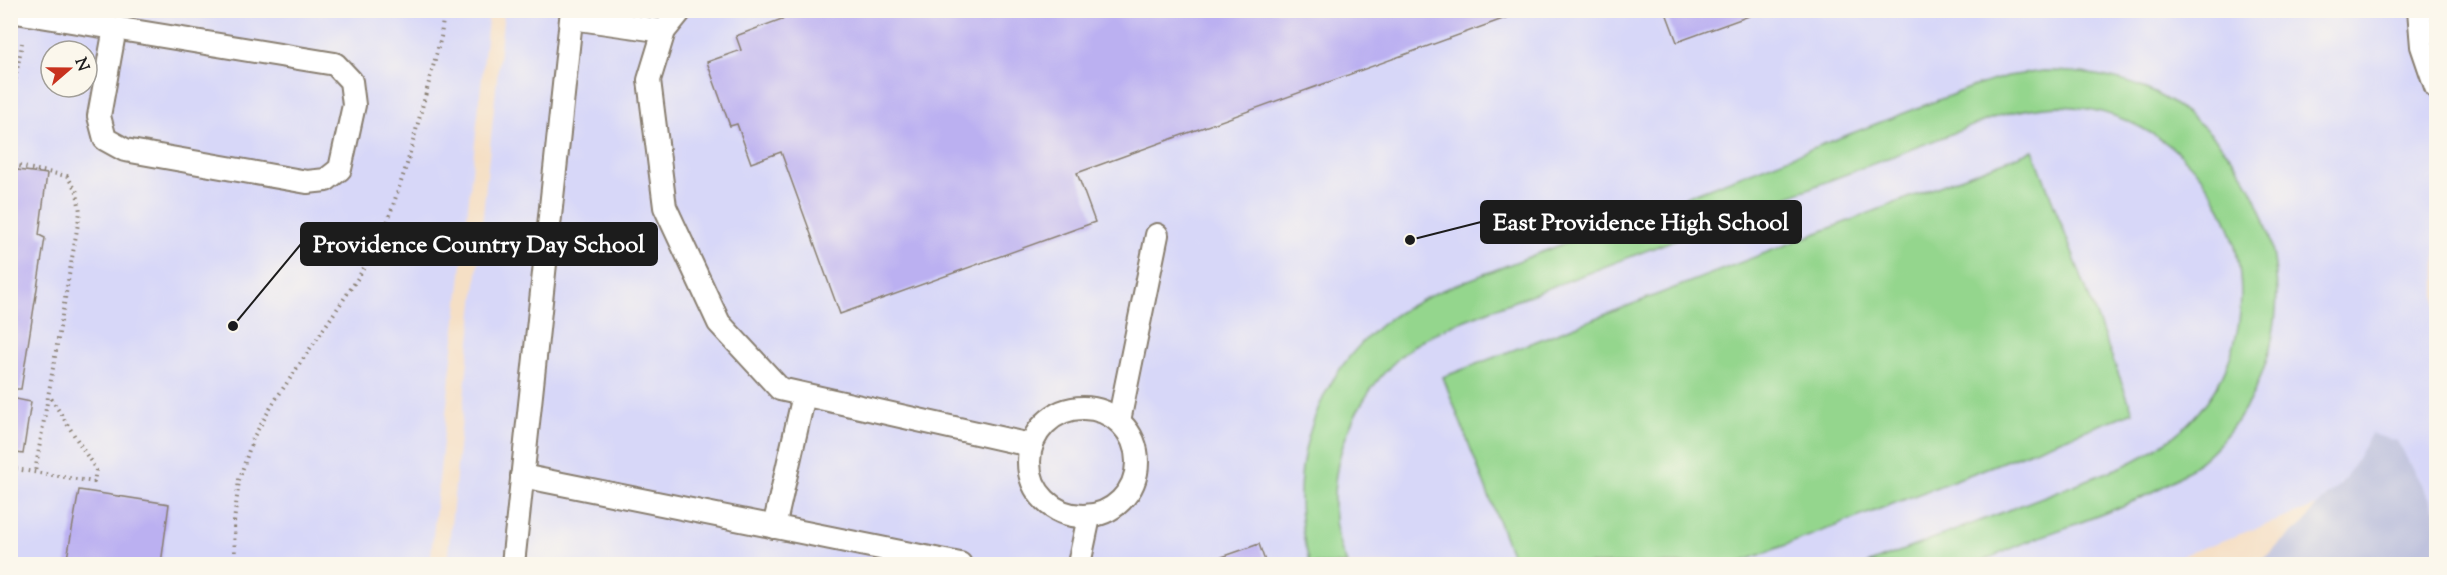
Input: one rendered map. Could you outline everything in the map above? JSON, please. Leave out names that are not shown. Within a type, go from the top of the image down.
[{"type":"lane","points":[[681,10],[664,31],[650,80],[665,207],[719,322],[780,389],[1030,445]]},
{"type":"lane","points":[[2419,10],[2422,46],[2436,87]]},
{"type":"lane","points":[[10,11],[115,28],[335,64],[351,81],[354,105],[340,169],[326,180],[307,182],[125,150],[105,139],[99,116],[115,28]]},
{"type":"lane","points":[[513,564],[572,14],[664,31]]},
{"type":"lane","points":[[1119,421],[1157,235]]},
{"type":"lane","points":[[774,527],[804,395]]},
{"type":"lane","points":[[1086,407],[1103,411],[1119,421],[1130,435],[1136,452],[1137,470],[1131,487],[1121,502],[1106,512],[1089,517],[1071,516],[1054,509],[1040,497],[1031,481],[1028,463],[1030,445],[1039,430],[1052,417],[1068,409],[1086,407]]},
{"type":"lane","points":[[522,476],[960,564]]},
{"type":"lane","points":[[1078,564],[1089,517]]},
{"type":"path","points":[[235,564],[234,522],[239,480],[254,438],[274,402],[382,238],[407,164],[441,37],[444,10]]},
{"type":"path","points":[[10,109],[22,42]]},
{"type":"path","points":[[10,159],[18,166],[68,176],[77,192],[80,212],[35,472]]},
{"type":"path","points":[[333,231],[368,261]]},
{"type":"path","points":[[10,468],[94,482],[96,470],[48,394]]},
{"type":"shaded area","points":[[10,11],[489,11],[430,564],[11,564]]},
{"type":"shaded area","points":[[504,11],[2436,11],[2436,511],[2413,471],[2158,564],[447,564]]},
{"type":"shaded area","points":[[2371,434],[2397,441],[2436,511],[2436,564],[2257,564],[2305,522],[2314,509],[2345,479]]},
{"type":"green space","points":[[2043,71],[2095,75],[2121,80],[2146,89],[2193,118],[2229,155],[2256,199],[2272,247],[2277,298],[2270,348],[2251,397],[2220,442],[2180,477],[2132,502],[1975,562],[1960,565],[1867,564],[2121,467],[2151,451],[2179,432],[2195,416],[2218,384],[2233,348],[2240,311],[2240,273],[2232,236],[2217,201],[2195,170],[2166,143],[2129,122],[2088,109],[2044,107],[1998,116],[1452,325],[1419,342],[1381,376],[1364,399],[1341,452],[1335,480],[1334,508],[1338,537],[1347,564],[1310,564],[1303,533],[1300,501],[1302,469],[1308,438],[1318,409],[1333,381],[1351,355],[1374,331],[1390,319],[1440,291],[1975,86],[2008,76]]},
{"type":"green space","points":[[2033,150],[2133,412],[1736,564],[1515,564],[1443,377]]},
{"type":"building","points":[[806,10],[1525,11],[1077,173],[1095,222],[840,314],[781,152],[751,163],[737,124],[730,126],[707,62],[741,50],[736,36]]},
{"type":"building","points":[[1665,10],[1763,10],[1763,11],[1677,42]]},
{"type":"building","points":[[10,169],[47,174],[39,235],[45,238],[21,389],[13,389],[11,398],[31,402],[23,454],[10,452]]},
{"type":"building","points":[[79,490],[169,504],[161,564],[66,564]]},
{"type":"building","points":[[1259,544],[1266,564],[1202,564]]},
{"type":"place","name":"East Providence High School","points":[[1410,240]]},
{"type":"place","name":"Providence Country Day School","points":[[233,326]]}]
